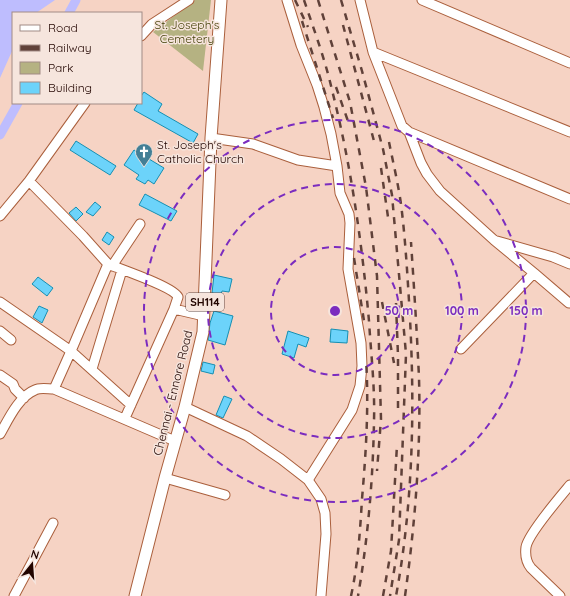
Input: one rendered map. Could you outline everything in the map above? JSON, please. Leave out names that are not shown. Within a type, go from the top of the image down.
[{"type":"main road","name":"Chennai - Ennore Road","points":[[135,596],[185,407],[203,332],[212,138],[221,0]]},
{"type":"street","points":[[142,35],[152,24],[189,0]]},
{"type":"street","points":[[287,0],[317,85],[331,134],[340,194],[349,218],[348,269],[360,343],[362,366],[360,386],[352,410],[308,480]]},
{"type":"street","points":[[360,0],[373,52],[402,126],[408,132],[427,174],[440,191],[494,240],[570,303]]},
{"type":"street","points":[[422,0],[570,63]]},
{"type":"street","points":[[373,52],[570,132]]},
{"type":"street","points":[[0,216],[29,181],[84,104]]},
{"type":"street","points":[[408,132],[570,199]]},
{"type":"street","points":[[212,138],[253,144],[298,160],[337,166]]},
{"type":"street","points":[[29,181],[110,265],[175,292],[178,297],[125,418]]},
{"type":"street","points":[[54,389],[110,265],[140,224]]},
{"type":"street","points":[[494,240],[553,257],[570,264]]},
{"type":"street","points":[[92,370],[122,270]]},
{"type":"street","points":[[461,349],[534,273]]},
{"type":"street","points":[[0,302],[71,351],[131,405]]},
{"type":"street","points":[[174,309],[204,316]]},
{"type":"street","points":[[0,332],[11,340]]},
{"type":"street","points":[[0,375],[13,384],[15,389],[24,398]]},
{"type":"street","points":[[0,434],[13,410],[24,398],[35,390],[54,389],[125,418],[175,441]]},
{"type":"street","points":[[185,407],[248,436],[308,480],[321,499],[325,513],[326,534],[321,596]]},
{"type":"street","points":[[165,478],[224,494]]},
{"type":"street","points":[[560,596],[527,564],[526,548],[532,534],[570,485]]},
{"type":"street","points":[[14,596],[53,523]]},
{"type":"green space","name":"St. Joseph's Cemetery","points":[[195,0],[211,0],[203,71],[153,32]]},
{"type":"water","points":[[0,0],[55,0],[37,12],[12,12],[12,51],[0,78]]},
{"type":"building","points":[[144,92],[162,104],[158,111],[198,134],[193,143],[134,110],[137,104],[142,104],[142,95]]},
{"type":"building","points":[[76,141],[116,166],[110,175],[70,150]]},
{"type":"building","name":"St. Joseph's Catholic Church","points":[[134,150],[164,168],[154,184],[148,180],[145,184],[136,179],[139,175],[124,165]]},
{"type":"building","points":[[145,194],[177,211],[171,221],[139,205]]},
{"type":"building","points":[[95,202],[101,207],[93,216],[86,212]]},
{"type":"building","points":[[76,207],[83,214],[76,221],[69,213]]},
{"type":"building","points":[[107,232],[114,237],[109,245],[102,240]]},
{"type":"building","points":[[214,275],[232,279],[229,292],[222,291],[221,295],[212,293]]},
{"type":"building","points":[[38,277],[53,288],[47,296],[32,284]]},
{"type":"building","points":[[39,306],[48,310],[42,323],[33,317]]},
{"type":"building","points":[[214,311],[233,316],[225,345],[208,340],[210,323]]},
{"type":"building","points":[[331,329],[348,331],[347,343],[330,342]]},
{"type":"building","points":[[288,331],[309,338],[306,347],[298,344],[294,358],[282,354]]},
{"type":"building","points":[[203,362],[215,365],[213,374],[201,371]]},
{"type":"building","points":[[224,396],[232,399],[223,418],[216,415]]},
{"type":"waterway","points":[[70,12],[76,0]]},
{"type":"waterway","points":[[0,135],[17,104]]},
{"type":"railway","points":[[295,0],[308,27]]},
{"type":"railway","points":[[304,0],[326,67],[345,147],[359,233],[369,321],[374,396],[373,443],[367,530],[358,596]]},
{"type":"railway","points":[[318,0],[350,102],[366,187],[377,276],[381,419],[377,471]]},
{"type":"railway","points":[[341,0],[383,149],[392,195],[406,354],[399,540],[390,596]]},
{"type":"railway","points":[[302,21],[333,118]]},
{"type":"railway","points":[[343,25],[374,141]]},
{"type":"railway","points":[[336,87],[349,124]]},
{"type":"railway","points":[[389,142],[400,196],[404,228],[412,375],[412,449],[410,486],[402,559],[396,596]]},
{"type":"railway","points":[[381,168],[388,217]]},
{"type":"railway","points":[[405,596],[412,542],[419,433],[419,378],[411,242]]},
{"type":"railway","points":[[354,258],[364,321]]},
{"type":"railway","points":[[382,302],[394,363]]},
{"type":"railway","points":[[396,303],[398,409]]},
{"type":"railway","points":[[351,596],[358,548],[365,464],[367,429],[366,359]]},
{"type":"railway","points":[[383,596],[391,551],[397,445]]},
{"type":"place","name":"St. Joseph's Catholic Church","points":[[144,167]]}]
